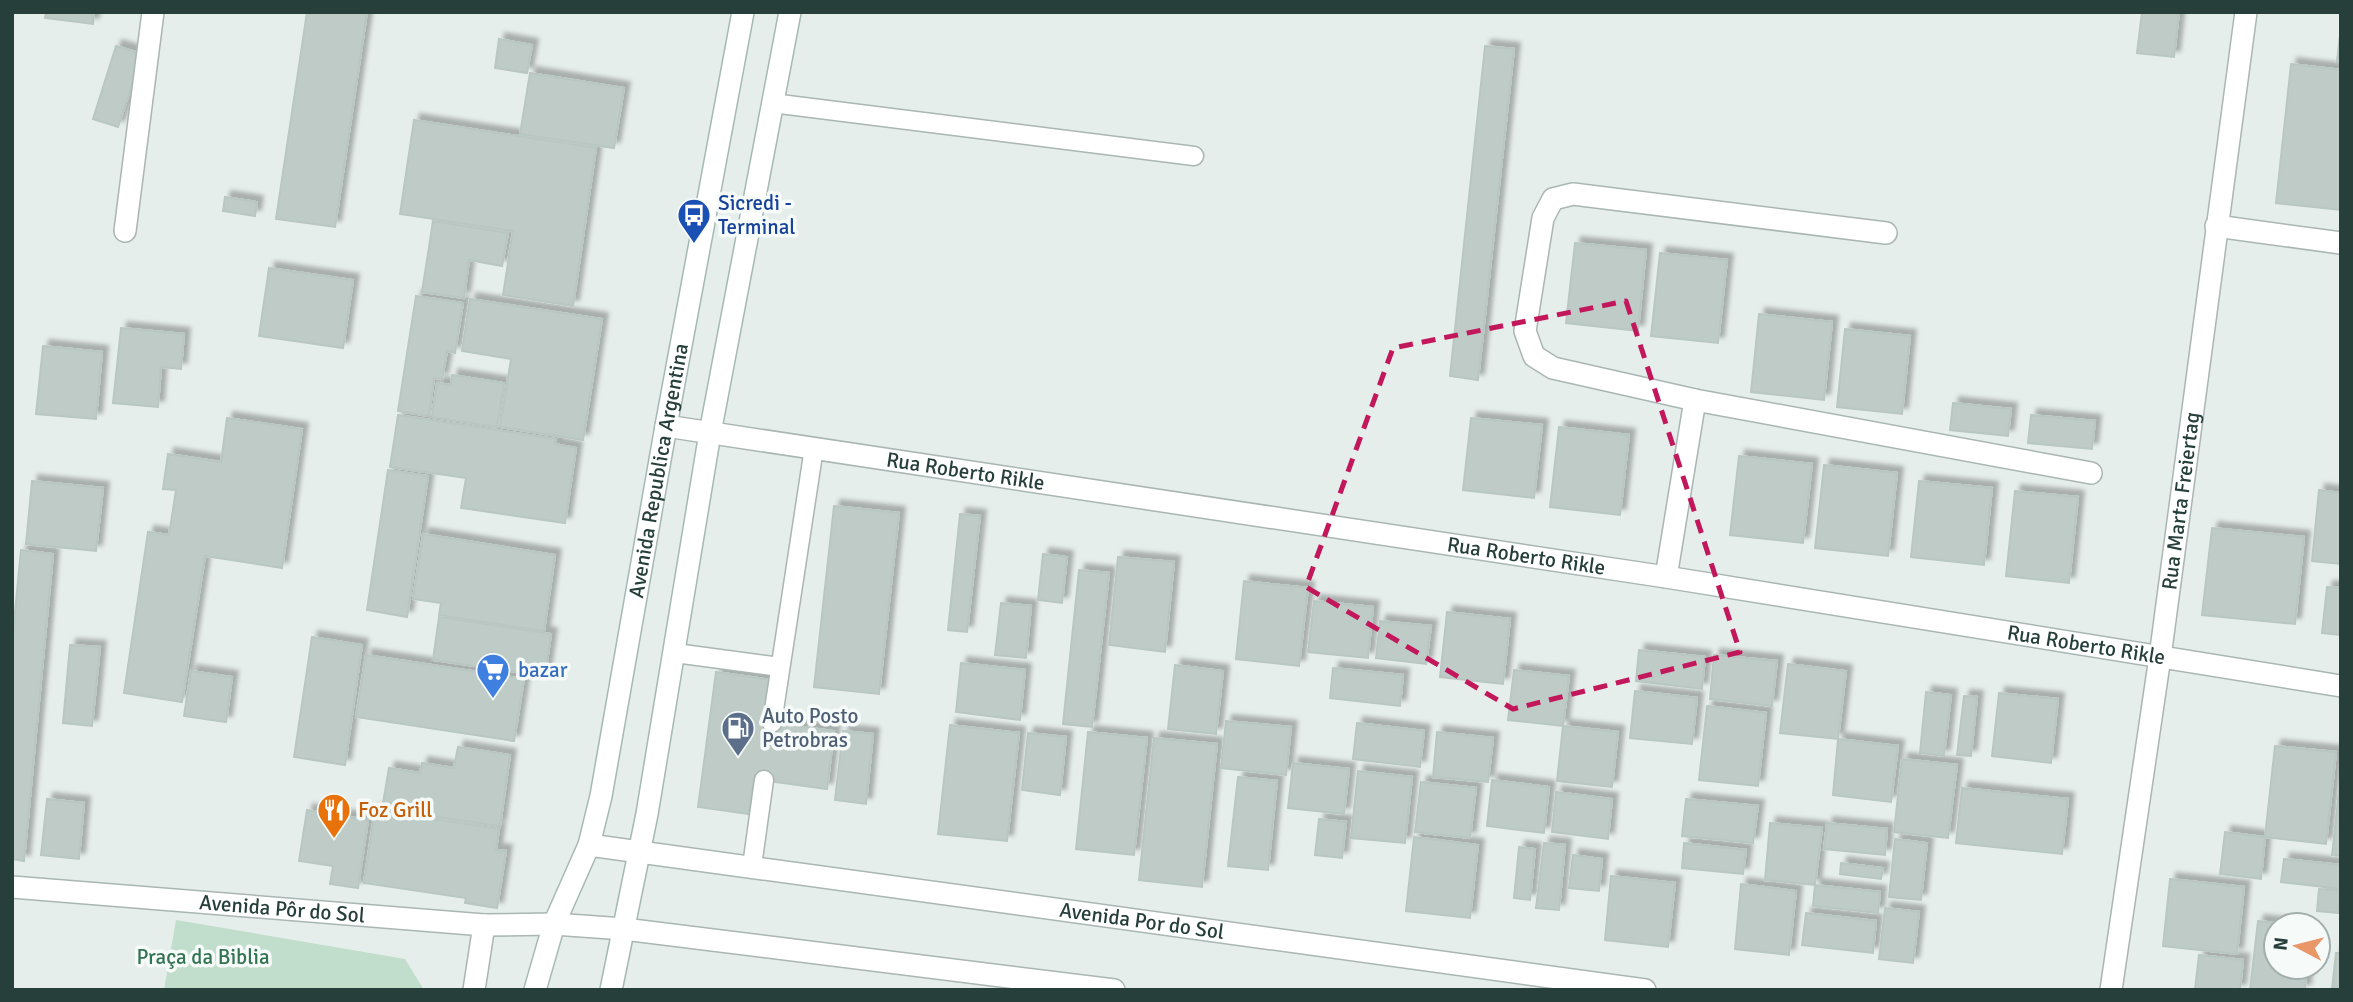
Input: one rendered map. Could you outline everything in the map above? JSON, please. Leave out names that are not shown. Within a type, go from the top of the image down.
[{"type":"street","points":[[125,231],[153,12]]},
{"type":"street","name":"Avenida Republica Argentina","points":[[535,990],[554,924],[589,845],[601,796],[743,12]]},
{"type":"street","points":[[611,990],[640,850],[710,433],[790,12]]},
{"type":"street","name":"Rua Marta Freiertag","points":[[2112,990],[2160,657],[2246,12]]},
{"type":"street","points":[[1886,233],[1573,194],[1553,199],[1543,218],[1525,331],[1534,356],[1553,368],[1695,400],[2091,473]]},
{"type":"street","points":[[2216,226],[2341,243]]},
{"type":"street","points":[[1666,577],[1695,400]]},
{"type":"street","name":"Rua Roberto Rikle","points":[[666,426],[1666,577],[2341,686]]},
{"type":"street","name":"Avenida Por do Sol","points":[[589,845],[1645,990]]},
{"type":"street","name":"Avenida Pôr do Sol","points":[[12,887],[484,925],[554,924],[624,929]]},
{"type":"street","points":[[474,990],[484,925]]},
{"type":"street","points":[[624,929],[1114,990]]},
{"type":"lane","points":[[772,103],[1194,156]]},
{"type":"lane","points":[[772,723],[814,448]]},
{"type":"lane","points":[[675,653],[780,667]]},
{"type":"lane","points":[[752,866],[764,780]]},
{"type":"highlighted area","points":[[1626,301],[1740,652],[1513,709],[1306,587],[1393,348]]},
{"type":"green space","name":"Praça da Biblia","points":[[176,920],[405,959],[424,990],[164,990]]},
{"type":"building","points":[[46,12],[94,12],[93,24],[45,18]]},
{"type":"building","points":[[307,12],[367,12],[335,227],[276,219]]},
{"type":"building","points":[[2142,12],[2179,12],[2174,57],[2137,53]]},
{"type":"building","points":[[2341,26],[2341,62],[2337,62]]},
{"type":"building","points":[[499,39],[532,45],[527,73],[495,68]]},
{"type":"building","points":[[116,46],[142,54],[118,127],[93,119]]},
{"type":"building","points":[[1485,46],[1514,49],[1478,380],[1450,376]]},
{"type":"building","points":[[2291,64],[2341,70],[2341,210],[2276,203]]},
{"type":"building","points":[[530,73],[624,88],[614,148],[520,134]]},
{"type":"building","points":[[414,120],[596,148],[573,306],[503,295],[513,231],[400,214]]},
{"type":"building","points":[[225,197],[257,202],[255,216],[223,211]]},
{"type":"building","points":[[433,221],[508,233],[502,266],[469,260],[464,298],[422,292]]},
{"type":"building","points":[[1575,243],[1646,250],[1638,331],[1566,323]]},
{"type":"building","points":[[1660,253],[1727,260],[1718,343],[1651,336]]},
{"type":"building","points":[[269,268],[353,280],[343,348],[259,336]]},
{"type":"building","points":[[416,296],[463,303],[455,353],[447,351],[442,379],[434,378],[429,416],[398,411]]},
{"type":"building","points":[[470,299],[602,319],[583,440],[500,427],[511,359],[462,351]]},
{"type":"building","points":[[1759,314],[1832,322],[1824,400],[1751,392]]},
{"type":"building","points":[[121,328],[184,334],[181,369],[161,367],[158,407],[113,403]]},
{"type":"building","points":[[1845,329],[1910,336],[1902,414],[1837,407]]},
{"type":"building","points":[[43,346],[102,352],[96,419],[36,414]]},
{"type":"building","points":[[452,375],[504,383],[497,427],[432,417],[437,383],[451,385]]},
{"type":"building","points":[[1953,403],[2011,409],[2008,436],[1950,430]]},
{"type":"building","points":[[398,415],[556,439],[555,444],[576,448],[565,523],[461,508],[466,478],[390,467]]},
{"type":"building","points":[[2031,415],[2095,421],[2092,449],[2028,443]]},
{"type":"building","points":[[227,418],[302,429],[282,568],[205,556],[182,702],[124,693],[148,532],[169,535],[176,490],[163,489],[168,454],[221,462]]},
{"type":"building","points":[[1471,418],[1542,425],[1534,498],[1463,490]]},
{"type":"building","points":[[1559,427],[1629,435],[1620,515],[1550,507]]},
{"type":"building","points":[[1739,456],[1812,464],[1803,543],[1730,535]]},
{"type":"building","points":[[1824,465],[1897,473],[1888,556],[1815,548]]},
{"type":"building","points":[[388,470],[428,476],[407,617],[367,610]]},
{"type":"building","points":[[32,481],[103,488],[96,551],[26,544]]},
{"type":"building","points":[[1919,481],[1992,488],[1984,565],[1911,557]]},
{"type":"building","points":[[2319,490],[2341,493],[2341,564],[2312,561]]},
{"type":"building","points":[[2015,491],[2078,497],[2069,583],[2006,576]]},
{"type":"building","points":[[834,506],[899,513],[879,694],[814,687]]},
{"type":"building","points":[[960,514],[980,516],[967,632],[948,630]]},
{"type":"building","points":[[2212,528],[2304,537],[2295,624],[2202,615]]},
{"type":"building","points":[[423,534],[555,555],[544,631],[439,615],[441,603],[413,599]]},
{"type":"building","points":[[21,550],[53,554],[24,861],[12,859],[12,643]]},
{"type":"building","points":[[1043,554],[1067,557],[1062,603],[1038,600]]},
{"type":"building","points":[[1118,557],[1174,562],[1165,652],[1109,645]]},
{"type":"building","points":[[1079,570],[1109,573],[1092,727],[1063,724]]},
{"type":"building","points":[[1244,581],[1308,588],[1299,666],[1236,659]]},
{"type":"building","points":[[2327,587],[2341,588],[2341,635],[2322,633]]},
{"type":"building","points":[[1314,601],[1373,607],[1368,658],[1308,652]]},
{"type":"building","points":[[1001,603],[1031,606],[1026,658],[995,655]]},
{"type":"building","points":[[1447,612],[1510,619],[1503,684],[1440,677]]},
{"type":"building","points":[[439,617],[551,634],[545,676],[433,660]]},
{"type":"building","points":[[1380,621],[1431,626],[1426,664],[1376,658]]},
{"type":"building","points":[[312,637],[362,645],[345,765],[294,757]]},
{"type":"building","points":[[70,645],[100,647],[92,726],[63,723]]},
{"type":"building","points":[[1639,650],[1705,657],[1702,689],[1636,681]]},
{"type":"building","points":[[366,655],[524,679],[514,741],[356,717]]},
{"type":"building","points":[[1714,655],[1777,661],[1772,706],[1710,699]]},
{"type":"building","points":[[961,663],[1025,670],[1020,720],[956,712]]},
{"type":"building","points":[[1788,664],[1846,671],[1838,739],[1780,733]]},
{"type":"building","points":[[1175,665],[1223,671],[1216,734],[1168,729]]},
{"type":"building","points":[[1333,668],[1403,675],[1400,706],[1330,698]]},
{"type":"building","points":[[1514,670],[1569,676],[1563,726],[1508,720]]},
{"type":"building","points":[[191,671],[232,677],[226,722],[184,716]]},
{"type":"building","points":[[716,672],[772,680],[766,722],[834,731],[827,789],[754,779],[749,814],[698,807]]},
{"type":"building","points":[[1635,691],[1697,698],[1692,744],[1630,738]]},
{"type":"building","points":[[1926,692],[1951,695],[1944,756],[1920,753]]},
{"type":"building","points":[[1999,693],[2058,699],[2051,763],[1992,756]]},
{"type":"building","points":[[1964,696],[1977,697],[1971,756],[1957,755]]},
{"type":"building","points":[[1707,706],[1766,713],[1758,786],[1699,780]]},
{"type":"building","points":[[1226,721],[1291,727],[1286,775],[1221,768]]},
{"type":"building","points":[[1357,723],[1424,731],[1420,767],[1353,759]]},
{"type":"building","points":[[950,725],[1019,733],[1007,841],[938,834]]},
{"type":"building","points":[[1563,726],[1618,732],[1612,787],[1557,781]]},
{"type":"building","points":[[843,731],[873,734],[866,804],[835,800]]},
{"type":"building","points":[[1088,732],[1147,738],[1134,855],[1076,849]]},
{"type":"building","points":[[1437,732],[1493,738],[1488,782],[1433,777]]},
{"type":"building","points":[[1028,733],[1066,737],[1060,795],[1022,790]]},
{"type":"building","points":[[1154,738],[1217,744],[1202,887],[1139,880]]},
{"type":"building","points":[[1838,739],[1898,746],[1891,802],[1833,795]]},
{"type":"building","points":[[2275,746],[2336,752],[2326,844],[2265,837]]},
{"type":"building","points":[[458,747],[510,755],[500,826],[382,809],[389,768],[420,773],[422,763],[454,768]]},
{"type":"building","points":[[1902,759],[1957,765],[1948,838],[1894,832]]},
{"type":"building","points":[[1293,763],[1349,769],[1344,814],[1288,808]]},
{"type":"building","points":[[1358,771],[1412,777],[1405,843],[1351,838]]},
{"type":"building","points":[[1238,777],[1277,781],[1268,870],[1228,866]]},
{"type":"building","points":[[1492,780],[1549,787],[1544,833],[1487,826]]},
{"type":"building","points":[[1421,782],[1476,788],[1470,838],[1415,832]]},
{"type":"building","points":[[1962,788],[2068,799],[2062,854],[1956,843]]},
{"type":"building","points":[[2341,791],[2341,856],[2332,855]]},
{"type":"building","points":[[1556,792],[1612,799],[1608,839],[1552,832]]},
{"type":"building","points":[[47,799],[84,803],[79,859],[41,855]]},
{"type":"building","points":[[1686,799],[1758,806],[1753,843],[1682,836]]},
{"type":"building","name":"Foz Grill","points":[[307,810],[368,820],[358,888],[330,884],[333,866],[299,861]]},
{"type":"building","points":[[375,810],[499,829],[496,850],[506,851],[497,908],[465,903],[466,898],[364,883]]},
{"type":"building","points":[[1319,819],[1346,822],[1342,858],[1315,855]]},
{"type":"building","points":[[1770,823],[1822,828],[1815,885],[1765,880]]},
{"type":"building","points":[[1827,823],[1887,829],[1885,855],[1824,849]]},
{"type":"building","points":[[2225,832],[2265,837],[2261,879],[2220,874]]},
{"type":"building","points":[[1414,837],[1478,845],[1470,918],[1406,911]]},
{"type":"building","points":[[1895,839],[1927,843],[1921,900],[1889,897]]},
{"type":"building","points":[[1544,843],[1565,845],[1559,910],[1536,908]]},
{"type":"building","points":[[1684,843],[1746,850],[1743,874],[1682,868]]},
{"type":"building","points":[[1519,847],[1535,849],[1530,900],[1514,898]]},
{"type":"building","points":[[1573,855],[1602,859],[1599,891],[1569,888]]},
{"type":"building","points":[[2284,859],[2341,865],[2341,889],[2281,882]]},
{"type":"building","points":[[1841,863],[1883,868],[1881,879],[1840,874]]},
{"type":"building","points":[[1611,876],[1675,883],[1668,947],[1605,940]]},
{"type":"building","points":[[2170,879],[2244,887],[2237,954],[2163,946]]},
{"type":"building","points":[[1741,884],[1796,891],[1789,955],[1735,949]]},
{"type":"building","points":[[1815,885],[1880,892],[1878,913],[1813,906]]},
{"type":"building","points":[[2319,889],[2340,891],[2338,913],[2317,911]]},
{"type":"building","points":[[1885,908],[1919,912],[1913,963],[1879,959]]},
{"type":"building","points":[[1806,913],[1876,921],[1873,953],[1802,945]]},
{"type":"building","points":[[2258,921],[2262,921],[2262,981],[2306,981],[2305,990],[2250,990]]},
{"type":"building","points":[[2336,953],[2341,953],[2341,990],[2332,989]]},
{"type":"building","points":[[2199,955],[2243,960],[2240,990],[2195,989]]},
{"type":"place","name":"Sicredi - Terminal","points":[[694,245]]},
{"type":"place","name":"bazar","points":[[493,700]]},
{"type":"place","name":"Auto Posto Petrobras","points":[[738,758]]},
{"type":"place","name":"Foz Grill","points":[[334,840]]}]
